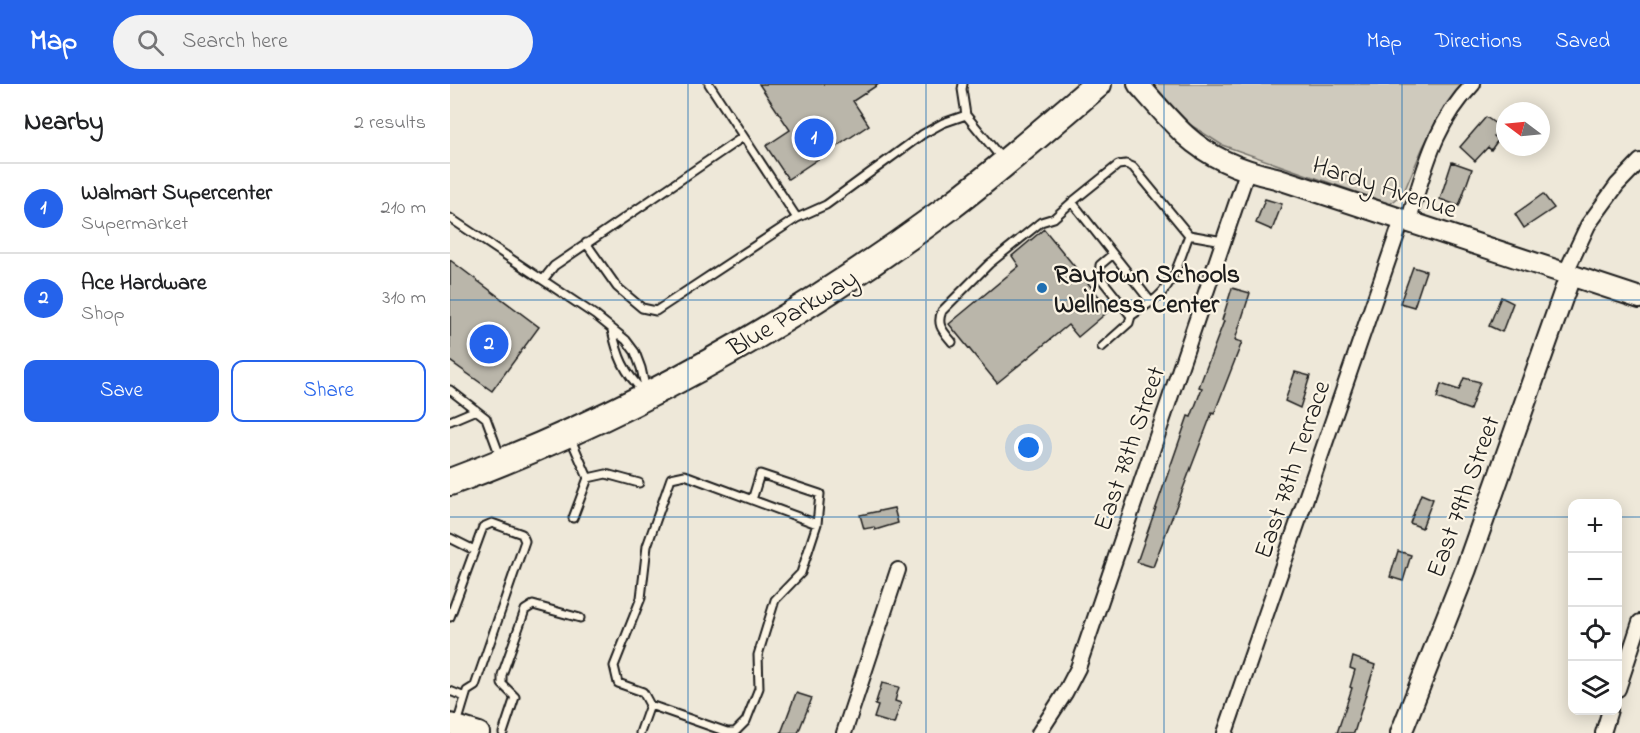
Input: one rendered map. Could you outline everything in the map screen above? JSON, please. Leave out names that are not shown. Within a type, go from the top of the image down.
[{"type":"highway","name":"Blue Parkway","points":[[450,482],[568,433],[647,395],[803,308],[945,210],[1005,163],[1098,84]]},
{"type":"street","name":"Hardy Avenue","points":[[1138,84],[1186,136],[1217,157],[1247,172],[1276,178],[1640,298]]},
{"type":"street","name":"East 78th Terrace","points":[[1225,733],[1432,143],[1445,119],[1473,84]]},
{"type":"street","name":"East 79th Street","points":[[1401,733],[1466,569],[1567,275],[1588,225],[1617,185],[1640,161]]},
{"type":"street","name":"East 78th Street","points":[[1040,733],[1078,669],[1247,172]]},
{"type":"street","points":[[844,733],[898,570]]},
{"type":"street","points":[[1622,674],[1640,622]]},
{"type":"street","points":[[1603,733],[1609,715]]},
{"type":"street","points":[[453,725],[479,733]]},
{"type":"lane","points":[[709,84],[797,218]]},
{"type":"lane","points":[[963,84],[966,115],[1005,163]]},
{"type":"lane","points":[[586,243],[617,287],[642,308],[656,311],[797,218],[826,205],[923,134],[943,123],[966,115]]},
{"type":"lane","points":[[543,280],[554,266],[586,243],[743,137]]},
{"type":"lane","points":[[952,342],[939,326],[942,311],[989,264],[1041,222],[1054,218],[1118,165],[1126,164],[1133,167],[1188,235],[1223,242]]},
{"type":"lane","points":[[1072,202],[1151,302]]},
{"type":"lane","points":[[450,218],[595,315],[626,340],[635,352],[647,395]]},
{"type":"lane","points":[[1102,347],[1129,323],[1131,316],[1162,295],[1174,275],[1188,235]]},
{"type":"lane","points":[[1113,254],[1100,266],[1099,276],[1131,316]]},
{"type":"lane","points":[[612,330],[617,352],[628,376],[647,395]]},
{"type":"lane","points":[[450,390],[486,418],[502,461]]},
{"type":"lane","points":[[450,421],[476,410]]},
{"type":"lane","points":[[568,433],[588,478],[573,518]]},
{"type":"lane","points":[[588,478],[606,474],[639,483]]},
{"type":"lane","points":[[752,500],[760,474],[820,494],[817,524],[801,573],[775,600],[758,655],[759,688],[746,721],[735,732],[727,732],[650,705],[643,692],[618,683],[614,666],[641,598],[646,546],[671,478],[685,475],[752,500],[817,524]]},
{"type":"lane","points":[[450,617],[483,527],[492,523],[522,534],[525,541],[475,686],[467,691],[453,725]]},
{"type":"lane","points":[[450,538],[474,550]]},
{"type":"lane","points":[[503,733],[515,697],[502,684],[502,675],[525,610],[533,605],[580,618]]},
{"type":"lane","points":[[450,691],[465,697]]},
{"type":"lane","points":[[640,733],[650,705]]},
{"type":"shaded area","points":[[1150,84],[1466,84],[1437,120],[1403,194],[1390,204],[1222,145],[1189,124],[1153,90]]},
{"type":"building","points":[[759,84],[879,84],[853,101],[869,125],[788,179],[766,146],[790,130]]},
{"type":"building","points":[[1486,117],[1496,124],[1494,136],[1496,143],[1491,150],[1488,147],[1475,161],[1460,147]]},
{"type":"building","points":[[1452,162],[1472,169],[1459,206],[1440,199]]},
{"type":"building","points":[[1543,194],[1554,208],[1524,228],[1515,214]]},
{"type":"building","points":[[1265,199],[1282,204],[1272,230],[1256,223]]},
{"type":"building","name":"Raytown Schools Wellness Center","points":[[1044,229],[1110,310],[1078,337],[1068,325],[997,383],[949,324],[1019,266],[1012,256]]},
{"type":"building","points":[[450,260],[539,327],[492,391],[450,361]]},
{"type":"building","points":[[1413,267],[1426,271],[1414,307],[1400,303]]},
{"type":"building","points":[[1232,288],[1250,293],[1235,340],[1242,342],[1153,567],[1137,562],[1188,416],[1191,417],[1202,388],[1199,387],[1224,321],[1222,320]]},
{"type":"building","points":[[1501,297],[1513,303],[1502,332],[1489,326]]},
{"type":"building","points":[[1295,372],[1310,376],[1300,408],[1285,401]]},
{"type":"building","points":[[1464,378],[1480,382],[1470,410],[1437,398],[1441,384],[1459,390]]},
{"type":"building","points":[[1421,494],[1433,499],[1422,528],[1410,523]]},
{"type":"building","points":[[894,508],[898,523],[875,530],[874,527],[864,529],[860,515]]},
{"type":"building","points":[[1398,551],[1411,555],[1403,581],[1390,577]]},
{"type":"building","points":[[1353,657],[1375,665],[1354,733],[1337,733],[1352,688],[1350,687],[1355,670],[1350,668]]},
{"type":"building","points":[[882,683],[899,687],[895,701],[901,703],[894,724],[874,718],[878,706],[875,705]]},
{"type":"building","points":[[796,693],[812,698],[798,733],[781,733]]},
{"type":"place","name":"Walmart Supercenter","points":[[814,138]]},
{"type":"place","name":"Raytown Schools Wellness Center","points":[[1042,288]]},
{"type":"place","name":"Ace Hardware","points":[[489,344]]}]
